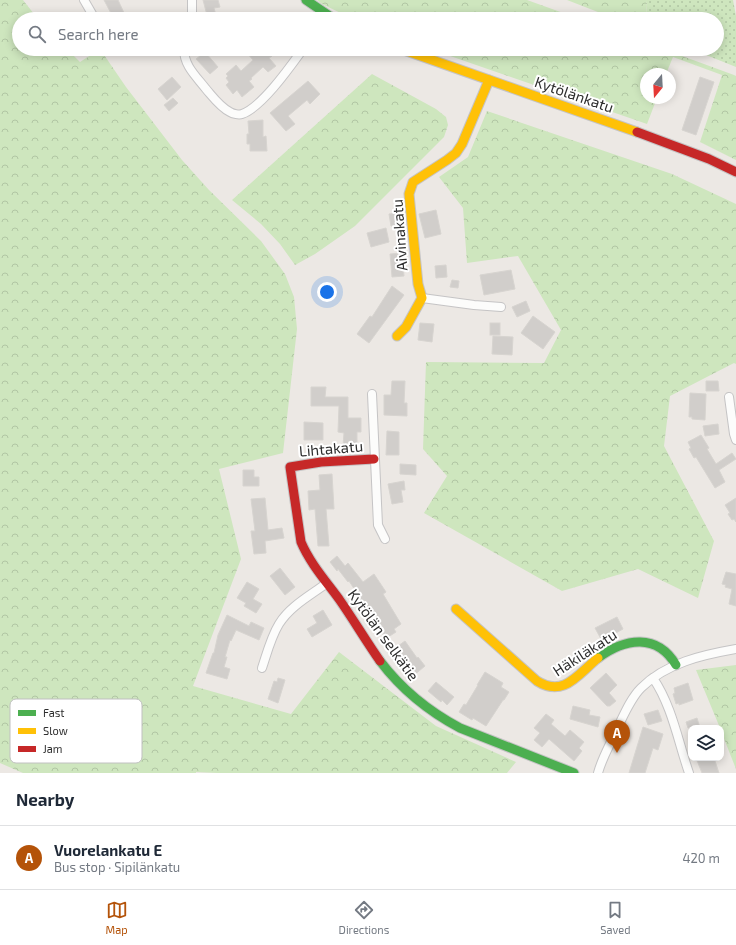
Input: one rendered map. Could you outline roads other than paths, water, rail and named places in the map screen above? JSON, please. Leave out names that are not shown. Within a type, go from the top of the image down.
[{"type":"street","points":[[84,0],[92,12]]},
{"type":"street","points":[[192,0],[192,12]]},
{"type":"street","points":[[306,0],[322,12]]},
{"type":"street","points":[[185,56],[188,67],[219,105],[230,113],[241,114],[254,107],[271,90],[285,74],[297,56]]},
{"type":"street","name":"Kytölänkatu","points":[[421,56],[680,147],[736,172]]},
{"type":"street","name":"Aivinakatu","points":[[422,298],[418,284],[409,194],[413,182],[456,153],[462,144],[489,80]]},
{"type":"street","points":[[397,336],[406,327],[422,298],[501,307]]},
{"type":"street","name":"Lihtakatu","points":[[372,394],[378,525],[385,538]]},
{"type":"street","points":[[729,397],[736,440]]},
{"type":"street","name":"Lihtakatu","points":[[290,467],[325,461],[374,459]]},
{"type":"street","name":"Kytölän selkätie","points":[[290,467],[301,542],[305,553],[392,676],[406,691],[442,719],[460,728],[574,773]]},
{"type":"street","points":[[262,668],[272,638],[279,623],[288,612],[327,583]]},
{"type":"street","name":"Häkiläkatu","points":[[456,609],[537,681],[550,688],[556,689],[564,686],[606,653],[627,642],[641,641],[663,648],[669,653],[676,665]]},
{"type":"street","points":[[598,773],[631,703],[640,689],[653,678],[676,665],[708,654],[736,649]]},
{"type":"street","points":[[653,678],[659,686],[668,708],[689,773]]},
{"type":"place","name":"Vuorelankatu E","points":[[617,753]]}]
